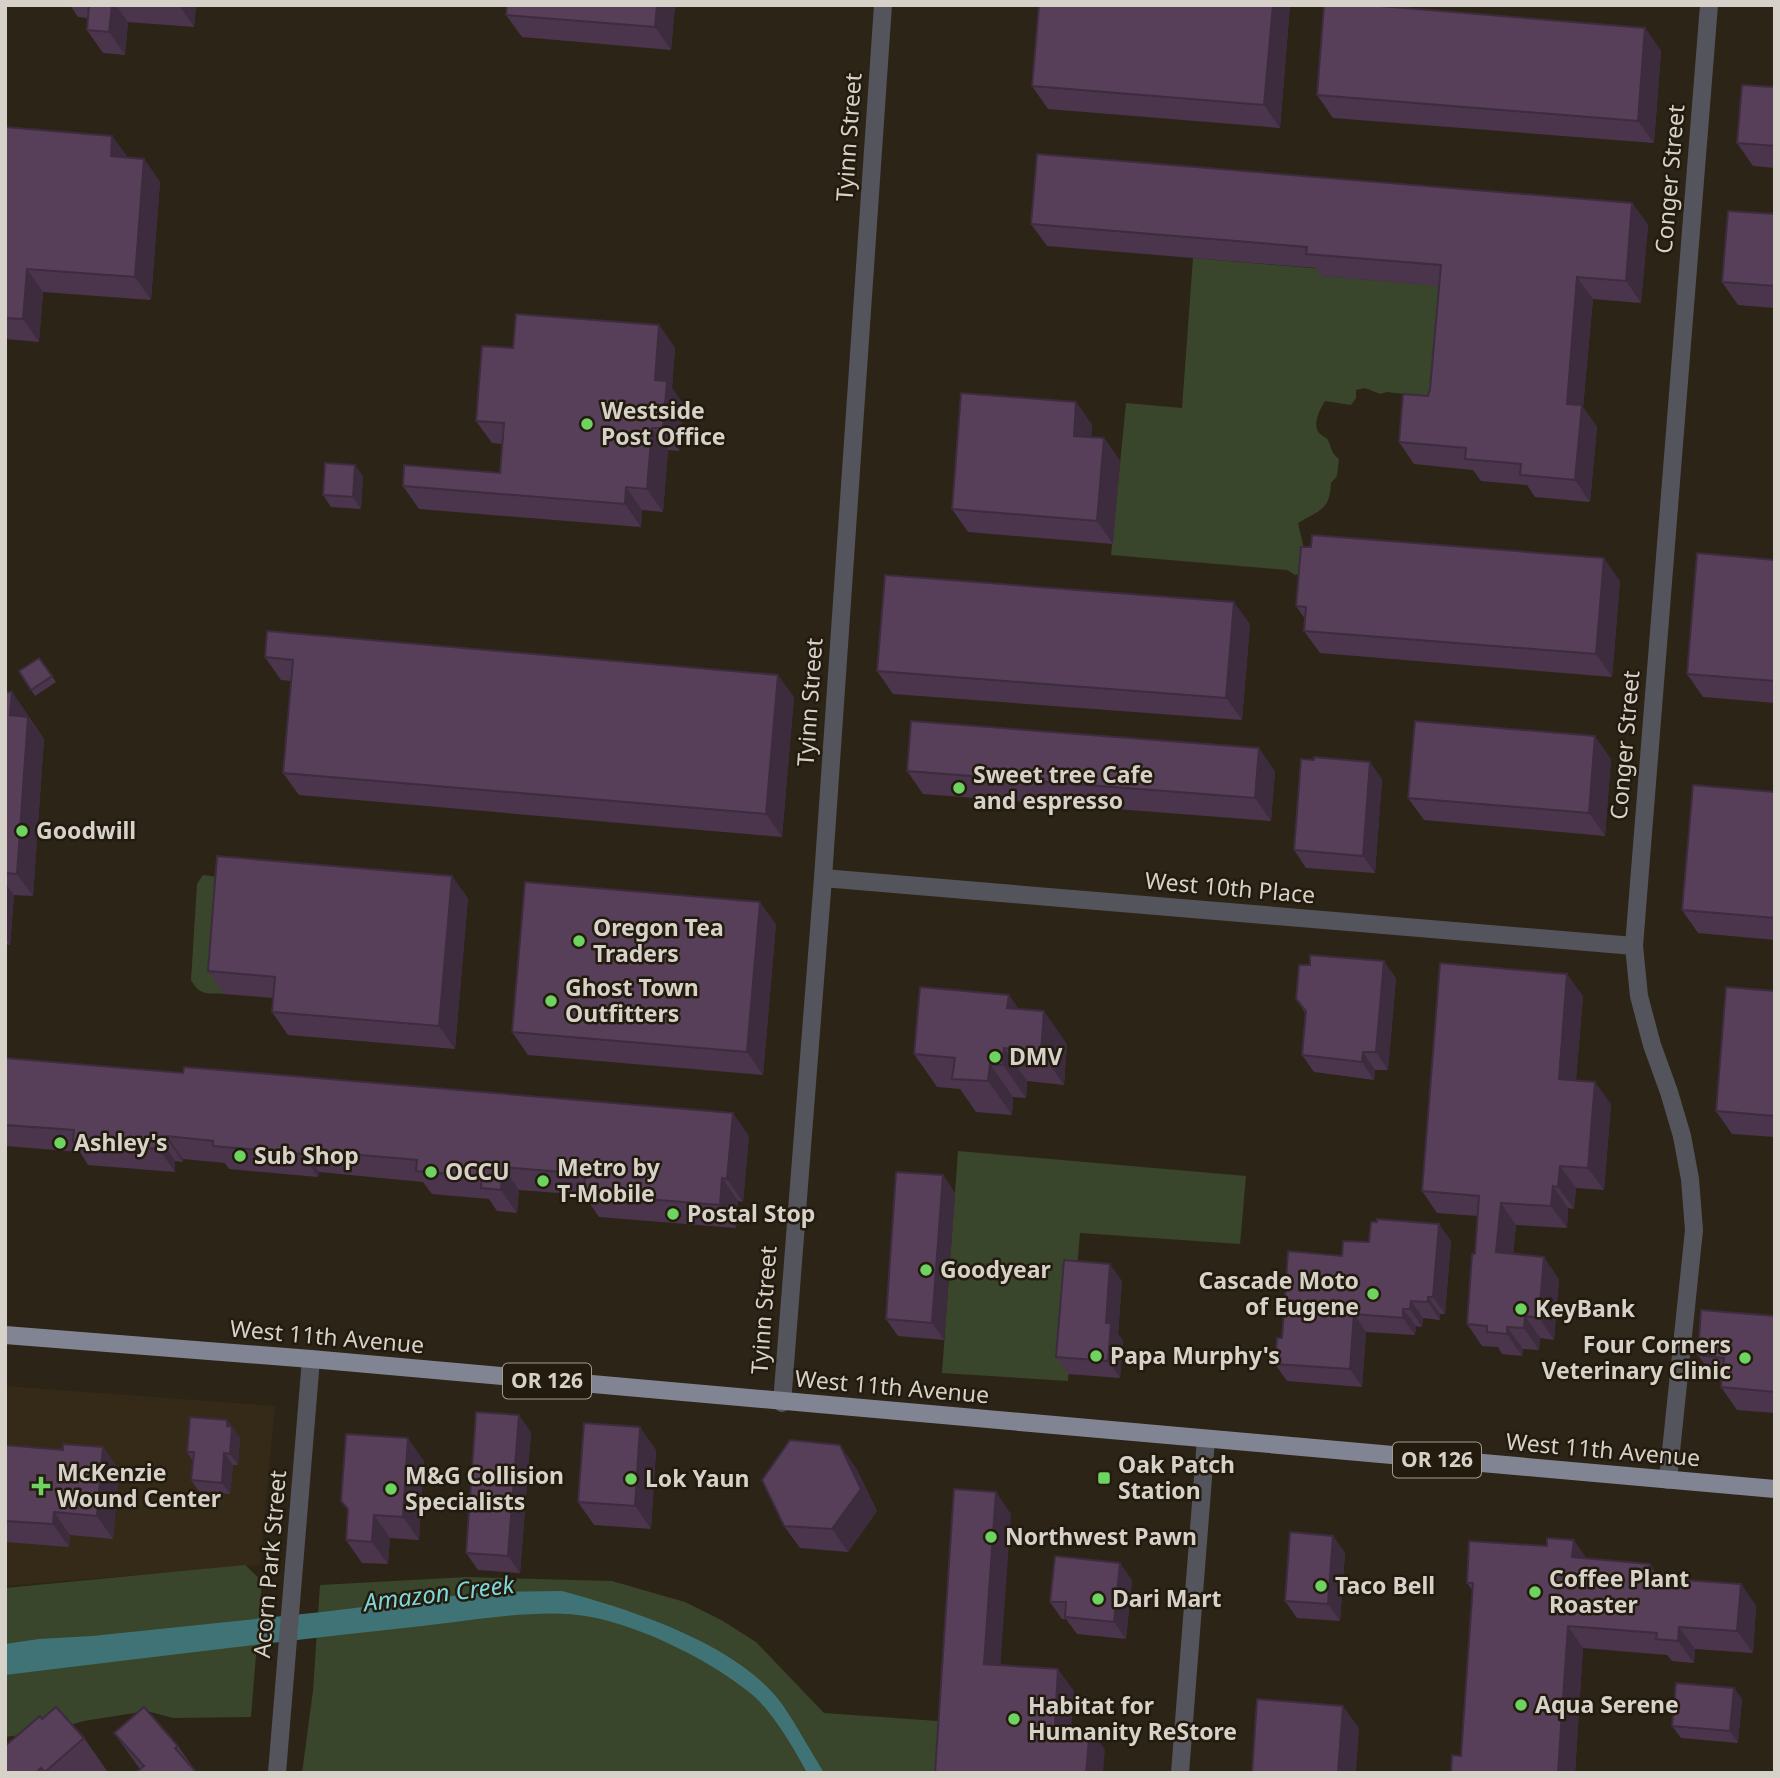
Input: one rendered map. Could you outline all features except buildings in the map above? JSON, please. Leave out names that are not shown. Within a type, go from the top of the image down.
[{"type":"main road","name":"West 11th Avenue","points":[[5,1335],[311,1359],[782,1403],[1775,1489]]},
{"type":"street","name":"Tyinn Street","points":[[782,1403],[823,878],[883,5]]},
{"type":"street","name":"Conger Street","points":[[1668,1480],[1694,1230],[1690,1179],[1682,1136],[1639,996],[1634,946],[1709,5]]},
{"type":"street","name":"West 10th Place","points":[[823,878],[1634,946]]},
{"type":"street","name":"Acorn Park Street","points":[[277,1773],[311,1359]]},
{"type":"street","points":[[1180,1773],[1206,1439]]},
{"type":"shaded area","points":[[5,1386],[275,1406],[260,1565],[5,1586]]},
{"type":"green space","points":[[1193,258],[1322,269],[1322,276],[1455,287],[1447,399],[1387,392],[1380,394],[1365,388],[1356,390],[1356,398],[1351,405],[1325,401],[1321,408],[1317,429],[1328,440],[1333,453],[1339,459],[1337,476],[1331,483],[1326,504],[1318,512],[1298,523],[1308,566],[1303,573],[1295,575],[1287,570],[1111,555],[1126,403],[1182,408]]},
{"type":"green space","points":[[203,875],[233,879],[224,994],[201,991],[191,980],[197,884]]},
{"type":"green space","points":[[958,1151],[1246,1176],[1240,1244],[1080,1233],[1068,1381],[942,1373]]},
{"type":"green space","points":[[245,1565],[262,1581],[251,1717],[173,1718],[147,1711],[84,1721],[45,1732],[5,1737],[5,1588]]},
{"type":"green space","points":[[467,1577],[612,1581],[685,1602],[756,1642],[824,1713],[938,1721],[936,1773],[302,1773],[313,1691],[320,1585]]},
{"type":"water","points":[[562,1591],[651,1619],[712,1647],[739,1664],[763,1683],[782,1704],[824,1773],[807,1773],[763,1705],[721,1672],[678,1648],[633,1629],[572,1614],[507,1616],[5,1675],[5,1644],[322,1612],[485,1592]]},
{"type":"place","name":"Westside Post Office","points":[[587,424]]},
{"type":"place","name":"Sweet tree Cafe and espresso","points":[[959,788]]},
{"type":"place","name":"Goodwill","points":[[22,831]]},
{"type":"place","name":"Oregon Tea Traders","points":[[579,941]]},
{"type":"place","name":"Ghost Town Outfitters","points":[[551,1001]]},
{"type":"place","name":"DMV","points":[[995,1057]]},
{"type":"place","name":"Ashley's","points":[[60,1143]]},
{"type":"place","name":"Sub Shop","points":[[240,1156]]},
{"type":"place","name":"OCCU","points":[[431,1172]]},
{"type":"place","name":"Metro by T-Mobile","points":[[543,1181]]},
{"type":"place","name":"Postal Stop","points":[[673,1214]]},
{"type":"place","name":"Goodyear","points":[[926,1270]]},
{"type":"place","name":"Cascade Moto of Eugene","points":[[1373,1294]]},
{"type":"place","name":"KeyBank","points":[[1521,1309]]},
{"type":"place","name":"Papa Murphy's","points":[[1096,1356]]},
{"type":"place","name":"Four Corners Veterinary Clinic","points":[[1745,1358]]},
{"type":"place","name":"Oak Patch Station","points":[[1104,1478]]},
{"type":"place","name":"Lok Yaun","points":[[631,1479]]},
{"type":"place","name":"McKenzie Wound Center","points":[[41,1486]]},
{"type":"place","name":"M&G Collision Specialists","points":[[391,1489]]},
{"type":"place","name":"Northwest Pawn","points":[[991,1537]]},
{"type":"place","name":"Taco Bell","points":[[1321,1586]]},
{"type":"place","name":"Coffee Plant Roaster","points":[[1535,1592]]},
{"type":"place","name":"Dari Mart","points":[[1098,1599]]},
{"type":"place","name":"Aqua Serene","points":[[1521,1705]]},
{"type":"place","name":"Habitat for Humanity ReStore","points":[[1014,1719]]},
{"type":"water label","name":"Amazon Creek","points":[[439,1594]]}]
